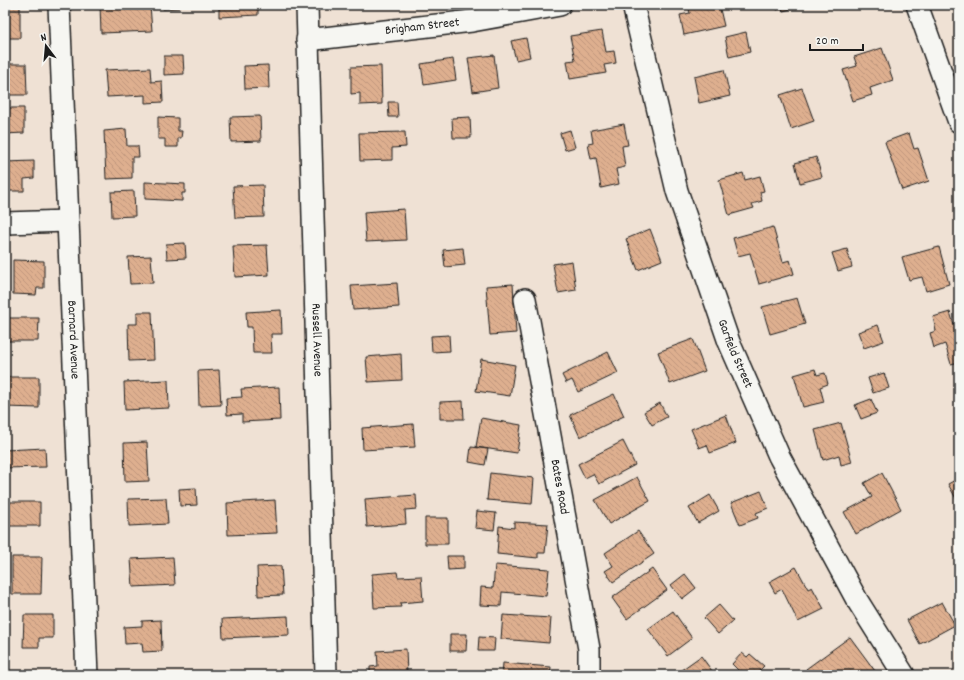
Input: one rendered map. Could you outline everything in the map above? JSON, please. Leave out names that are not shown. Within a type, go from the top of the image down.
[{"type":"street","name":"Barnard Avenue","points":[[59,5],[87,675]]},
{"type":"street","name":"Russell Avenue","points":[[306,5],[326,675]]},
{"type":"street","name":"Brigham Street","points":[[307,40],[472,21],[560,5]]},
{"type":"street","name":"Garfield Street","points":[[633,5],[677,191],[729,342],[761,418],[783,463],[857,600],[904,675]]},
{"type":"street","points":[[917,5],[959,122]]},
{"type":"street","points":[[5,223],[68,221]]},
{"type":"street","name":"Bates Road","points":[[525,299],[587,636],[590,675]]},
{"type":"building","points":[[5,5],[20,5],[20,38],[5,38]]},
{"type":"building","points":[[100,5],[150,5],[152,31],[101,33]]},
{"type":"building","points":[[163,5],[180,5],[180,8],[163,9]]},
{"type":"building","points":[[219,5],[258,5],[258,15],[219,17]]},
{"type":"building","points":[[688,5],[706,5],[707,8],[719,5],[724,26],[684,35],[680,15],[690,13]]},
{"type":"building","points":[[776,5],[795,5],[795,8],[783,11],[782,8],[777,10]]},
{"type":"building","points":[[602,31],[606,52],[614,51],[616,63],[604,65],[606,73],[570,79],[567,61],[575,60],[570,36]]},
{"type":"building","points":[[746,32],[750,52],[729,57],[725,37]]},
{"type":"building","points":[[526,38],[530,57],[516,60],[511,41]]},
{"type":"building","points":[[882,48],[893,80],[870,88],[872,95],[853,101],[843,70],[857,66],[854,57]]},
{"type":"building","points":[[494,55],[498,88],[473,92],[468,58]]},
{"type":"building","points":[[164,56],[183,56],[184,74],[164,75]]},
{"type":"building","points":[[453,59],[456,80],[424,85],[421,64]]},
{"type":"building","points":[[5,64],[26,64],[27,95],[5,95]]},
{"type":"building","points":[[268,65],[269,88],[245,89],[244,66]]},
{"type":"building","points":[[381,66],[382,104],[360,105],[360,93],[351,94],[351,67]]},
{"type":"building","points":[[150,68],[151,82],[162,81],[163,102],[145,103],[145,95],[107,97],[105,70]]},
{"type":"building","points":[[724,70],[730,96],[699,103],[694,77]]},
{"type":"building","points":[[802,88],[814,121],[791,129],[780,95]]},
{"type":"building","points":[[388,102],[397,102],[398,117],[389,117]]},
{"type":"building","points":[[5,108],[24,108],[24,133],[5,134]]},
{"type":"building","points":[[260,116],[261,141],[231,142],[230,117]]},
{"type":"building","points":[[158,117],[178,118],[178,131],[182,131],[181,138],[178,138],[178,147],[165,147],[165,139],[158,139]]},
{"type":"building","points":[[470,117],[471,138],[453,138],[452,118]]},
{"type":"building","points":[[624,124],[628,145],[622,146],[625,167],[616,169],[619,184],[601,188],[596,158],[591,159],[588,144],[593,143],[591,130]]},
{"type":"building","points":[[126,129],[127,146],[138,146],[139,157],[132,157],[132,178],[106,179],[104,131]]},
{"type":"building","points":[[570,130],[575,147],[565,150],[560,133]]},
{"type":"building","points":[[405,132],[406,147],[392,148],[392,160],[360,161],[359,133]]},
{"type":"building","points":[[909,133],[914,149],[918,148],[929,181],[902,190],[885,142]]},
{"type":"building","points":[[816,157],[822,177],[800,183],[795,163]]},
{"type":"building","points":[[34,161],[34,178],[24,179],[24,191],[5,191],[5,162]]},
{"type":"building","points":[[743,173],[745,180],[760,176],[764,191],[760,192],[762,201],[752,204],[754,208],[729,215],[719,180]]},
{"type":"building","points":[[145,182],[185,184],[185,193],[182,193],[182,201],[145,199]]},
{"type":"building","points":[[263,185],[264,217],[235,218],[233,186]]},
{"type":"building","points":[[134,191],[135,216],[112,217],[111,192]]},
{"type":"building","points":[[404,209],[406,240],[366,242],[364,212]]},
{"type":"building","points":[[773,227],[783,262],[790,260],[794,274],[759,284],[750,253],[738,256],[733,238]]},
{"type":"building","points":[[650,229],[662,260],[638,270],[626,239]]},
{"type":"building","points":[[185,243],[186,258],[167,259],[166,244]]},
{"type":"building","points":[[267,245],[269,275],[235,277],[233,246]]},
{"type":"building","points":[[939,247],[949,284],[926,291],[922,277],[909,280],[902,257]]},
{"type":"building","points":[[463,248],[465,265],[445,267],[443,250]]},
{"type":"building","points":[[847,249],[852,267],[838,271],[832,253]]},
{"type":"building","points":[[151,256],[153,283],[130,284],[128,257]]},
{"type":"building","points":[[13,260],[44,261],[44,288],[37,288],[36,295],[13,294]]},
{"type":"building","points":[[572,261],[576,290],[558,293],[553,264]]},
{"type":"building","points":[[397,283],[399,307],[353,310],[351,286]]},
{"type":"building","points":[[513,284],[516,333],[490,335],[486,286]]},
{"type":"building","points":[[797,298],[805,324],[770,334],[762,307]]},
{"type":"building","points":[[281,310],[282,334],[271,334],[272,353],[253,353],[252,327],[247,327],[246,312]]},
{"type":"building","points":[[137,312],[152,312],[154,360],[129,361],[128,324],[137,324]]},
{"type":"building","points":[[950,312],[954,325],[959,324],[959,362],[951,364],[945,344],[934,348],[930,333],[936,331],[933,317]]},
{"type":"building","points":[[5,318],[39,318],[38,341],[5,341]]},
{"type":"building","points":[[878,325],[884,341],[864,348],[858,332]]},
{"type":"building","points":[[449,335],[450,351],[432,352],[431,336]]},
{"type":"building","points":[[693,339],[705,371],[670,384],[658,352]]},
{"type":"building","points":[[608,352],[618,373],[578,392],[572,380],[566,383],[562,375]]},
{"type":"building","points":[[401,354],[402,380],[368,382],[366,357]]},
{"type":"building","points":[[481,359],[515,365],[510,396],[476,391]]},
{"type":"building","points":[[815,369],[817,375],[825,373],[828,384],[820,387],[824,402],[803,407],[794,375]]},
{"type":"building","points":[[219,370],[221,405],[199,406],[198,371]]},
{"type":"building","points":[[884,373],[889,388],[873,393],[868,378]]},
{"type":"building","points":[[5,377],[39,377],[39,408],[5,407]]},
{"type":"building","points":[[168,380],[169,408],[125,410],[124,382]]},
{"type":"building","points":[[279,387],[280,420],[242,422],[242,414],[227,415],[226,398],[242,397],[241,389]]},
{"type":"building","points":[[614,394],[624,416],[580,437],[570,415]]},
{"type":"building","points":[[871,399],[877,413],[861,419],[855,405]]},
{"type":"building","points":[[463,401],[464,419],[440,419],[440,402]]},
{"type":"building","points":[[660,403],[667,417],[652,425],[644,412]]},
{"type":"building","points":[[726,415],[736,443],[710,453],[707,445],[699,448],[691,429]]},
{"type":"building","points":[[481,418],[521,425],[517,453],[476,447]]},
{"type":"building","points":[[841,423],[852,462],[841,465],[839,455],[823,460],[815,430]]},
{"type":"building","points":[[413,424],[415,447],[363,450],[362,428]]},
{"type":"building","points":[[623,441],[635,465],[599,484],[593,474],[585,478],[578,464]]},
{"type":"building","points":[[147,442],[149,481],[125,482],[124,443]]},
{"type":"building","points":[[471,447],[488,449],[485,465],[469,462]]},
{"type":"building","points":[[45,448],[46,467],[5,468],[5,450]]},
{"type":"building","points":[[490,473],[534,478],[532,504],[487,500]]},
{"type":"building","points":[[882,473],[901,509],[856,534],[844,512],[872,497],[864,483]]},
{"type":"building","points":[[637,477],[650,501],[609,524],[595,500]]},
{"type":"building","points":[[959,478],[959,504],[948,484]]},
{"type":"building","points":[[196,488],[197,505],[180,506],[179,489]]},
{"type":"building","points":[[761,491],[768,508],[756,513],[758,518],[740,525],[731,503]]},
{"type":"building","points":[[416,495],[417,509],[405,510],[406,524],[367,527],[365,499]]},
{"type":"building","points":[[710,495],[719,511],[698,523],[689,508]]},
{"type":"building","points":[[166,498],[168,524],[129,526],[128,499]]},
{"type":"building","points":[[275,500],[277,533],[228,535],[227,503]]},
{"type":"building","points":[[5,502],[40,502],[40,526],[5,526]]},
{"type":"building","points":[[477,511],[496,513],[494,530],[475,528]]},
{"type":"building","points":[[425,518],[448,518],[448,544],[425,544]]},
{"type":"building","points":[[514,522],[548,524],[545,553],[538,553],[538,558],[497,554],[499,526],[514,528]]},
{"type":"building","points":[[638,531],[654,554],[613,582],[605,571],[613,566],[605,553]]},
{"type":"building","points":[[447,556],[464,556],[464,569],[448,570]]},
{"type":"building","points":[[12,557],[42,557],[41,594],[12,594]]},
{"type":"building","points":[[173,557],[175,585],[133,587],[131,559]]},
{"type":"building","points":[[495,565],[549,569],[546,596],[502,592],[501,606],[480,605],[481,587],[493,588]]},
{"type":"building","points":[[281,566],[283,595],[258,596],[257,567]]},
{"type":"building","points":[[796,567],[808,589],[812,587],[824,609],[798,622],[782,589],[775,593],[769,582]]},
{"type":"building","points":[[652,569],[667,590],[627,619],[612,598]]},
{"type":"building","points":[[397,572],[398,577],[421,576],[423,601],[400,603],[401,607],[374,608],[372,574]]},
{"type":"building","points":[[685,574],[696,588],[682,599],[671,585]]},
{"type":"building","points":[[942,602],[955,625],[920,644],[907,620]]},
{"type":"building","points":[[719,605],[733,621],[718,634],[704,618]]},
{"type":"building","points":[[673,611],[692,638],[668,656],[648,629]]},
{"type":"building","points":[[24,615],[53,615],[53,638],[39,638],[39,647],[23,647]]},
{"type":"building","points":[[503,615],[551,618],[549,643],[501,639]]},
{"type":"building","points":[[288,616],[289,635],[223,638],[222,619]]},
{"type":"building","points":[[161,620],[162,651],[143,652],[142,643],[125,644],[124,627],[142,626],[142,621]]},
{"type":"building","points":[[450,634],[467,634],[466,651],[450,651]]},
{"type":"building","points":[[479,637],[495,638],[494,651],[478,651]]},
{"type":"building","points":[[850,637],[878,675],[811,675],[806,669]]},
{"type":"building","points":[[406,649],[407,675],[370,675],[370,667],[378,666],[377,651]]},
{"type":"building","points":[[742,653],[747,657],[750,654],[764,666],[755,675],[743,675],[732,664]]},
{"type":"building","points":[[701,656],[715,675],[678,675],[677,673]]},
{"type":"building","points":[[7,657],[7,668],[5,668],[5,658]]},
{"type":"building","points":[[503,663],[551,667],[550,675],[502,675]]},
{"type":"building","points":[[27,673],[40,673],[40,675],[27,675]]},
{"type":"building","points":[[210,673],[228,674],[228,675],[210,675]]}]
